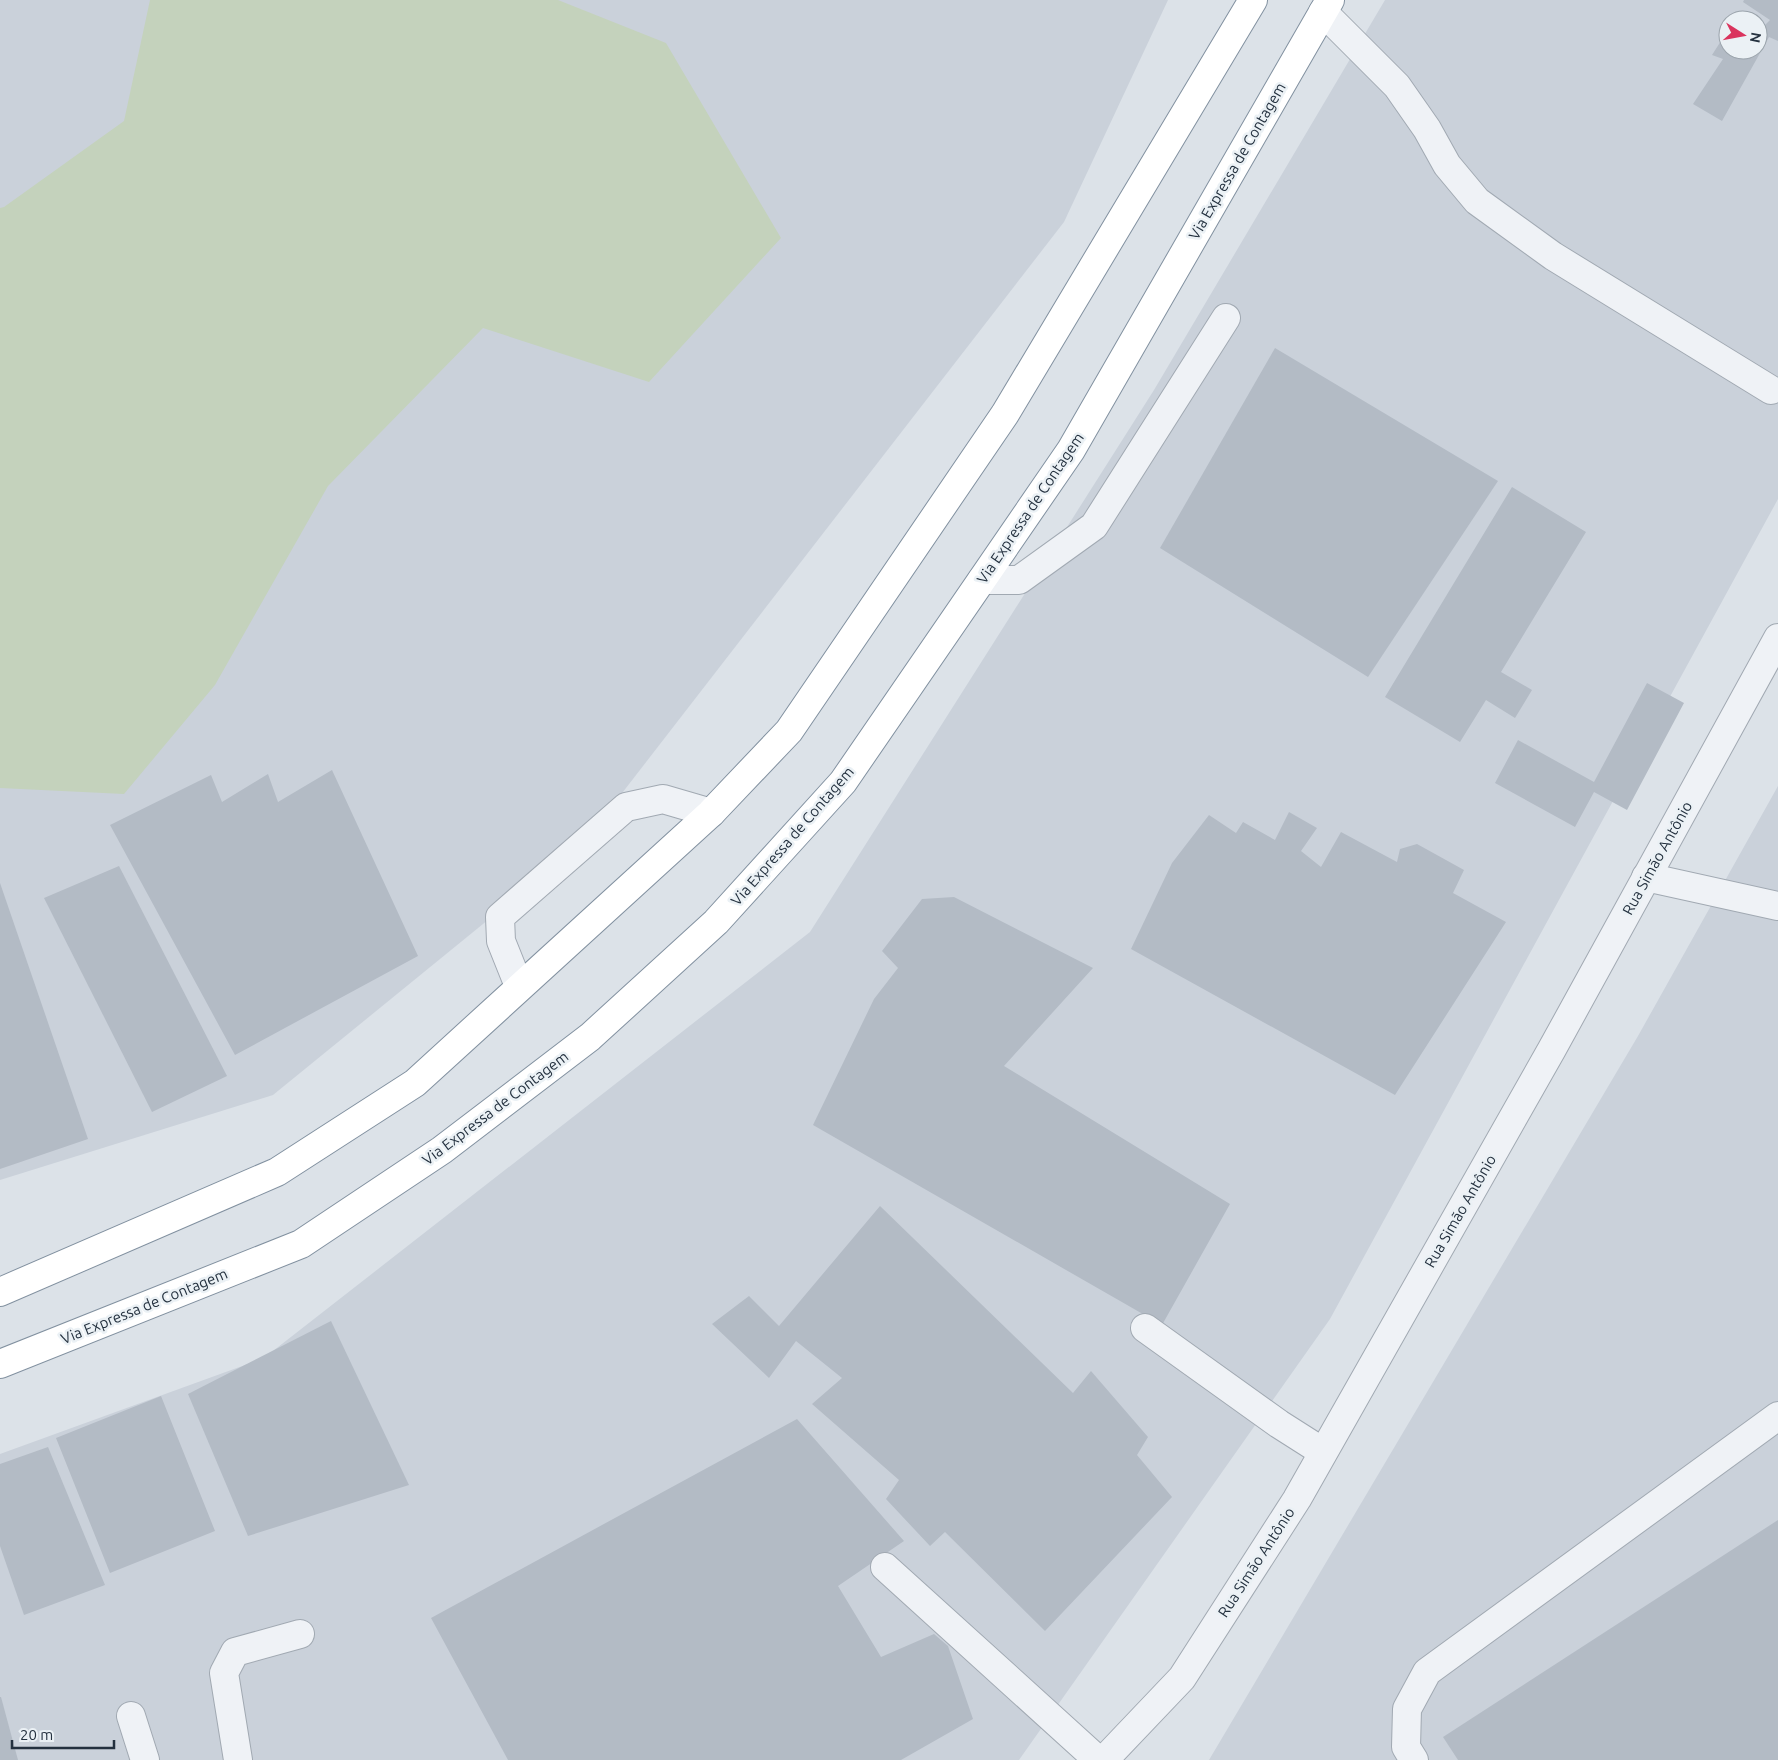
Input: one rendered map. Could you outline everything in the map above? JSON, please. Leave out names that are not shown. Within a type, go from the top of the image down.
[{"type":"highway","points":[[0,1292],[277,1172],[415,1083],[519,986],[712,813],[789,731],[1005,414],[1253,0]]},
{"type":"highway","name":"Via Expressa de Contagem","points":[[0,1364],[301,1244],[442,1150],[590,1037],[716,922],[843,782],[1070,450],[1326,6]]},
{"type":"street","points":[[1326,6],[1397,86],[1427,129],[1447,165],[1477,200],[1553,256],[1771,390]]},
{"type":"street","points":[[982,580],[1019,580],[1094,526],[1226,318]]},
{"type":"street","name":"Rua Simão Antônio","points":[[1104,1760],[1182,1678],[1297,1498],[1552,1049],[1778,638]]},
{"type":"street","points":[[519,986],[501,941],[500,917],[626,807],[664,799],[712,813]]},
{"type":"street","points":[[1646,876],[1778,906]]},
{"type":"street","points":[[1145,1328],[1323,1452]]},
{"type":"street","points":[[1414,1760],[1406,1747],[1407,1709],[1426,1672],[1778,1416]]},
{"type":"street","points":[[885,1567],[1098,1760]]},
{"type":"street","points":[[238,1760],[224,1673],[235,1652],[300,1634]]},
{"type":"street","points":[[131,1716],[145,1760]]},
{"type":"shaded area","points":[[0,0],[1168,0],[1064,222],[585,841],[273,1095],[0,1180]]},
{"type":"shaded area","points":[[1385,0],[1778,0],[1778,499],[1330,1319],[1019,1760],[0,1760],[0,1454],[264,1358],[810,932],[1154,390]]},
{"type":"shaded area","points":[[1778,786],[1778,1760],[1209,1760],[1638,1036]]},
{"type":"green space","points":[[150,0],[558,0],[666,43],[781,238],[649,382],[483,328],[328,486],[215,685],[124,794],[0,788],[0,208],[124,121]]},
{"type":"building","points":[[1744,0],[1778,0],[1778,41],[1769,37],[1768,39],[1768,22],[1770,20],[1768,19],[1768,10],[1755,10],[1743,2]]},
{"type":"building","points":[[1718,46],[1718,57],[1712,55]]},
{"type":"building","points":[[1722,60],[1756,60],[1722,121],[1693,104]]},
{"type":"building","points":[[1275,348],[1498,481],[1368,677],[1160,548]]},
{"type":"building","points":[[1512,487],[1586,532],[1501,672],[1532,690],[1515,718],[1486,700],[1460,742],[1385,697]]},
{"type":"building","points":[[1647,683],[1684,703],[1627,810],[1594,792],[1575,827],[1495,783],[1518,740],[1594,782]]},
{"type":"building","points":[[332,770],[418,956],[235,1055],[110,825],[211,775],[222,802],[268,774],[278,802]]},
{"type":"building","points":[[1289,812],[1317,828],[1301,851],[1321,867],[1341,832],[1397,862],[1400,849],[1417,844],[1464,870],[1453,893],[1506,922],[1395,1095],[1131,949],[1172,863],[1209,815],[1236,833],[1243,822],[1275,840]]},
{"type":"building","points":[[119,866],[227,1076],[152,1112],[44,898]]},
{"type":"building","points":[[0,883],[88,1139],[0,1169]]},
{"type":"building","points":[[954,897],[1093,968],[1004,1066],[1230,1204],[1162,1325],[813,1125],[874,999],[898,968],[882,951],[922,899]]},
{"type":"building","points":[[880,1206],[1073,1393],[1091,1371],[1148,1437],[1137,1455],[1172,1497],[1045,1631],[945,1532],[930,1546],[886,1499],[899,1480],[812,1404],[842,1378],[796,1341],[769,1378],[712,1324],[749,1296],[779,1326]]},
{"type":"building","points":[[331,1321],[409,1485],[248,1536],[188,1394]]},
{"type":"building","points":[[161,1396],[215,1531],[110,1573],[56,1438]]},
{"type":"building","points":[[797,1419],[904,1541],[838,1586],[881,1657],[934,1634],[948,1646],[973,1719],[901,1760],[508,1760],[431,1618]]},
{"type":"building","points":[[48,1447],[105,1585],[24,1615],[0,1546],[0,1464]]},
{"type":"building","points":[[1778,1520],[1778,1760],[1458,1760],[1443,1737]]},
{"type":"building","points":[[1,1697],[18,1760],[0,1760]]}]
